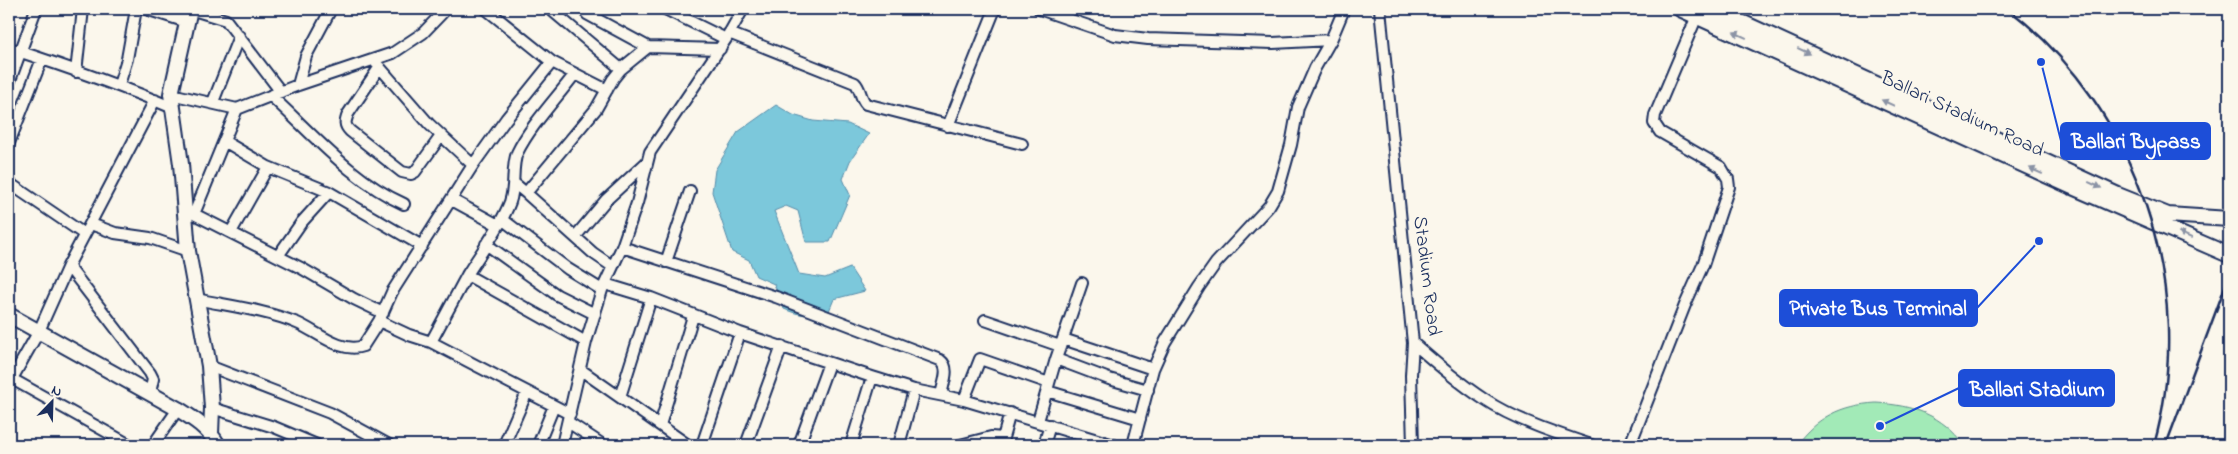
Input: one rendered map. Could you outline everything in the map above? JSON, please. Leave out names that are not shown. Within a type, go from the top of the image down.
[{"type":"street","points":[[9,83],[36,9]]},
{"type":"street","points":[[76,72],[83,9]]},
{"type":"street","points":[[120,85],[136,9]]},
{"type":"street","points":[[146,9],[189,13],[226,20],[281,92]]},
{"type":"street","points":[[298,85],[306,56],[331,9]]},
{"type":"street","points":[[9,48],[76,72],[120,85],[155,100],[213,102],[236,109],[298,85],[377,64],[424,33],[446,9]]},
{"type":"street","points":[[486,9],[552,62],[574,75],[607,90]]},
{"type":"street","points":[[550,9],[621,69]]},
{"type":"street","points":[[583,9],[587,14],[648,47],[720,48]]},
{"type":"street","points":[[665,9],[727,36],[854,83],[866,104],[1022,144]]},
{"type":"street","points":[[562,445],[586,342],[604,287],[622,247],[637,203],[646,163],[657,141],[720,48],[743,9]]},
{"type":"street","points":[[948,126],[995,9]]},
{"type":"street","points":[[1039,9],[1115,35],[1148,39],[1273,43],[1332,40]]},
{"type":"street","points":[[1133,445],[1153,369],[1165,342],[1198,287],[1235,241],[1269,206],[1278,191],[1291,145],[1298,107],[1315,68],[1332,40],[1344,9]]},
{"type":"street","name":"Stadium Road","points":[[1380,9],[1413,343],[1442,368],[1486,401],[1545,429],[1591,445]]},
{"type":"street","name":"Ballari Stadium Road","points":[[1680,9],[1698,13],[2072,181],[2168,214],[2229,219]]},
{"type":"street","name":"Ballari Stadium Road","points":[[1712,9],[2229,255]]},
{"type":"street","points":[[189,13],[172,101],[189,211],[188,251],[209,366],[215,440]]},
{"type":"street","points":[[1630,445],[1703,265],[1729,186],[1728,179],[1721,167],[1660,132],[1654,123],[1654,115],[1698,13]]},
{"type":"street","points":[[213,102],[238,36]]},
{"type":"street","points":[[526,193],[596,109],[621,69],[648,47]]},
{"type":"street","points":[[9,143],[42,59]]},
{"type":"street","points":[[196,300],[288,320],[349,348],[363,346],[381,317],[392,292],[473,165],[506,119],[552,62]]},
{"type":"street","points":[[377,64],[348,114],[345,121],[346,127],[402,172],[410,174],[415,172],[442,136]]},
{"type":"street","points":[[377,64],[442,136],[473,165]]},
{"type":"street","points":[[431,342],[467,275],[500,222],[514,184],[516,155],[524,141],[574,75]]},
{"type":"street","points":[[271,96],[354,174],[382,194],[404,204]]},
{"type":"street","points":[[130,445],[10,381],[39,331],[84,234],[91,224],[155,100]]},
{"type":"street","points":[[189,211],[224,141],[236,109]]},
{"type":"street","points":[[224,141],[268,167],[329,192],[422,246]]},
{"type":"street","points":[[575,237],[606,200],[646,163]]},
{"type":"street","points":[[230,232],[268,167]]},
{"type":"street","points":[[9,183],[84,234]]},
{"type":"street","points":[[514,184],[594,253],[612,266]]},
{"type":"street","points":[[666,262],[690,191]]},
{"type":"street","points":[[278,256],[301,223],[329,192]]},
{"type":"street","points":[[452,200],[500,222],[568,270],[604,287],[651,298],[740,333],[872,377],[914,390],[964,400],[1114,445]]},
{"type":"street","points":[[189,211],[278,256],[409,335],[431,342],[554,406],[603,445]]},
{"type":"street","points":[[91,224],[114,233],[150,238],[188,251]]},
{"type":"street","points":[[486,244],[557,295],[595,314]]},
{"type":"street","points":[[622,247],[776,296],[940,360],[947,369],[940,395]]},
{"type":"street","points":[[68,266],[150,373],[153,379],[150,393]]},
{"type":"street","points":[[467,275],[586,342]]},
{"type":"street","points":[[1038,421],[1061,343],[1082,283]]},
{"type":"street","points":[[620,397],[651,298]]},
{"type":"street","points":[[9,315],[178,409],[198,422],[215,440]]},
{"type":"street","points":[[660,425],[693,316]]},
{"type":"street","points":[[985,320],[1153,369]]},
{"type":"street","points":[[702,445],[740,333]]},
{"type":"street","points":[[1413,343],[1411,375],[1413,445]]},
{"type":"street","points":[[746,445],[782,346]]},
{"type":"street","points":[[964,400],[980,359],[1048,387],[1140,419]]},
{"type":"street","points":[[1056,359],[1109,379],[1148,390]]},
{"type":"street","points":[[799,445],[829,362]]},
{"type":"street","points":[[209,366],[330,413],[390,445]]},
{"type":"street","points":[[580,370],[688,445]]},
{"type":"street","points":[[851,445],[872,377]]},
{"type":"street","points":[[898,445],[914,390]]},
{"type":"street","points":[[504,445],[527,392]]},
{"type":"street","points":[[538,445],[554,406]]},
{"type":"street","points":[[212,408],[274,427],[317,445]]},
{"type":"street","points":[[154,445],[178,409]]},
{"type":"street","points":[[960,445],[991,436],[1002,442],[1010,413]]},
{"type":"street","points":[[1044,445],[1050,425]]},
{"type":"green space","points":[[1876,403],[1902,406],[1926,414],[1946,426],[1964,445],[1796,445],[1812,427],[1831,414],[1852,406]]},
{"type":"water","points":[[776,105],[793,115],[813,121],[848,124],[869,134],[850,161],[843,179],[850,195],[830,242],[806,242],[798,211],[786,206],[774,211],[799,274],[825,278],[850,268],[865,291],[834,299],[829,311],[812,315],[784,309],[774,284],[756,276],[749,260],[732,252],[712,192],[715,170],[738,132]]},
{"type":"railway","points":[[2008,9],[2053,49],[2091,97],[2122,149],[2146,205],[2161,264],[2168,325],[2166,385],[2154,445]]},
{"type":"railway","points":[[2166,445],[2229,276]]},
{"type":"place","name":"Ballari Bypass","points":[[2041,62]]},
{"type":"place","name":"Private Bus Terminal","points":[[2039,241]]},
{"type":"place","name":"Ballari Stadium","points":[[1880,426]]}]
